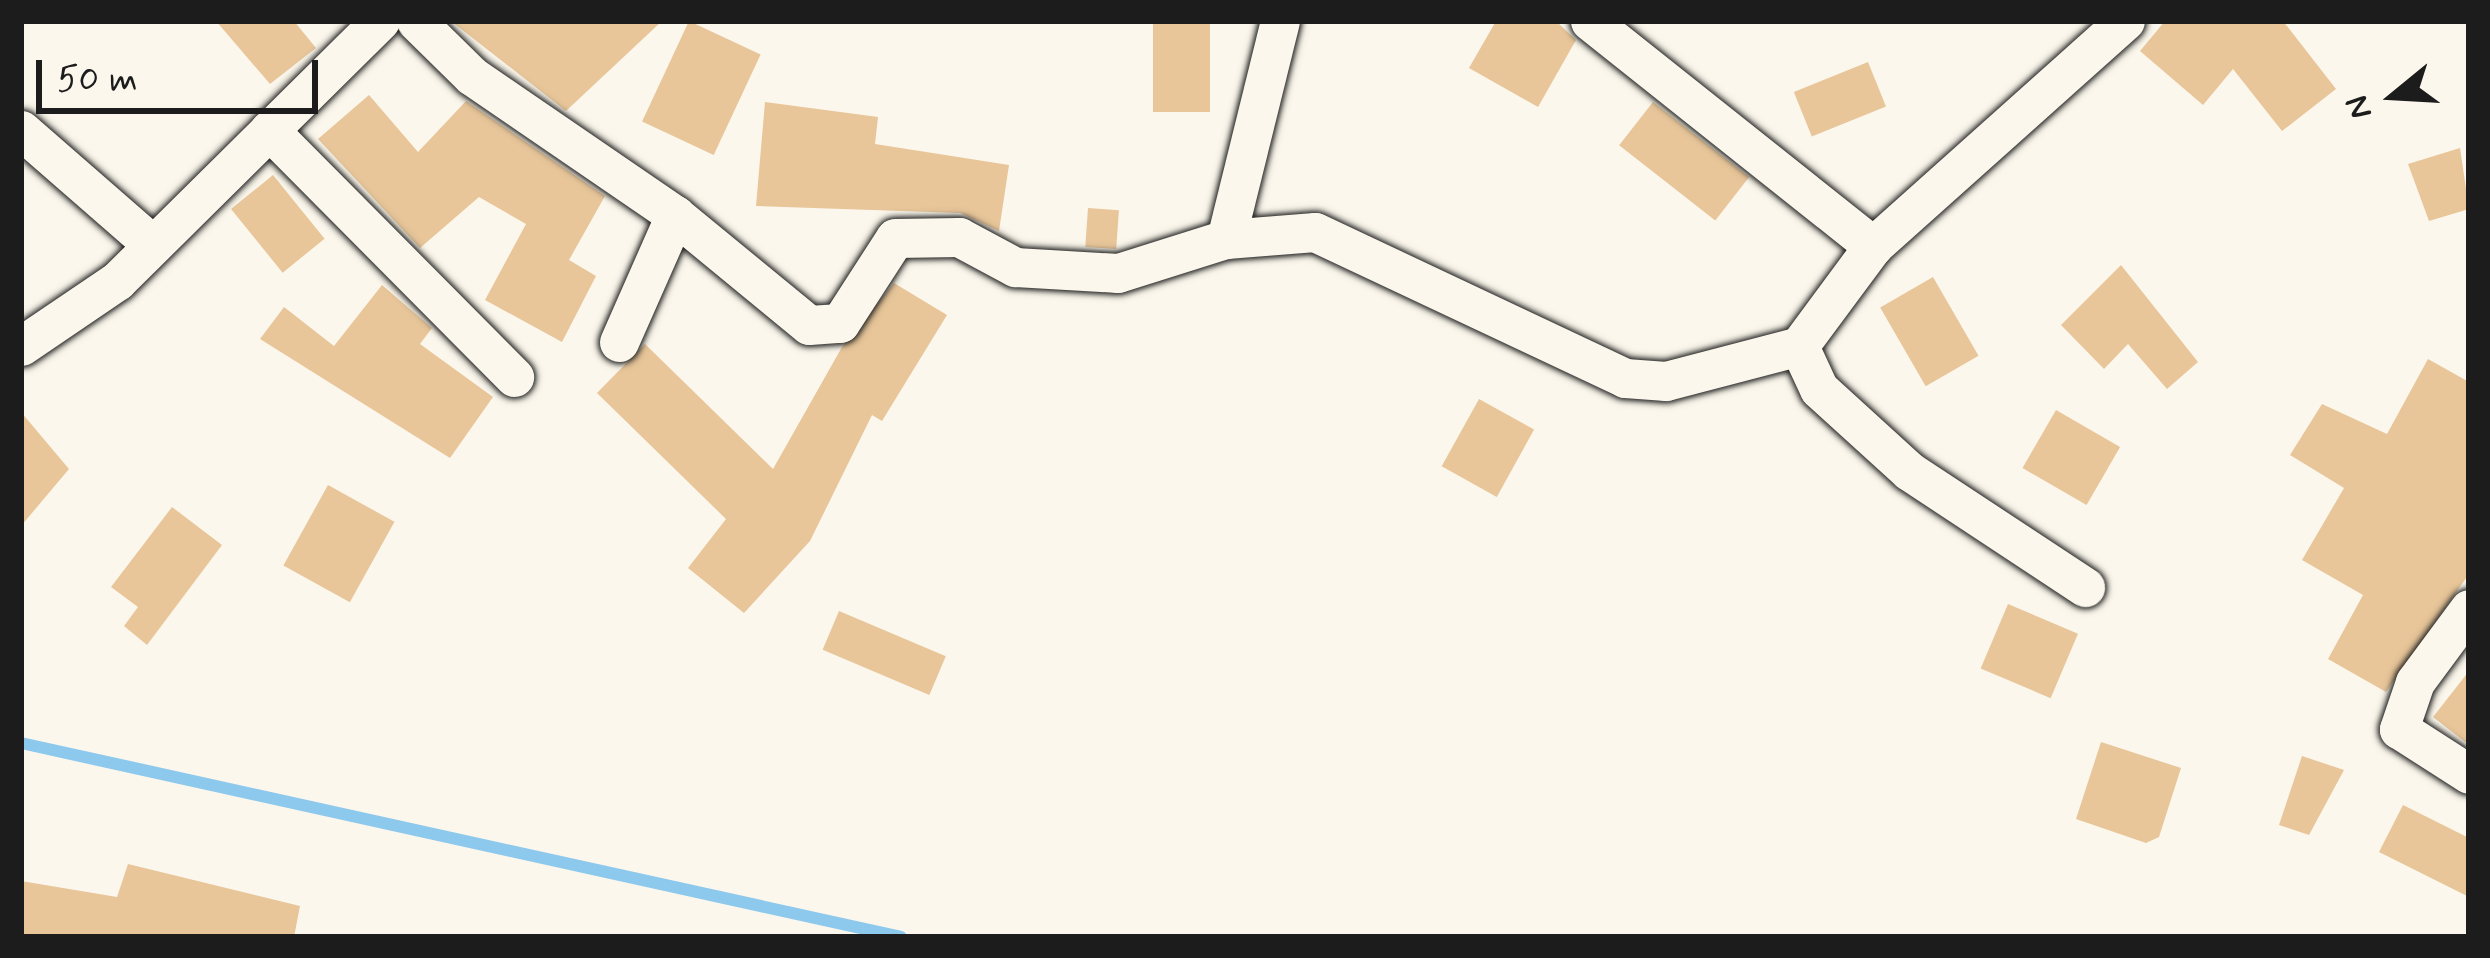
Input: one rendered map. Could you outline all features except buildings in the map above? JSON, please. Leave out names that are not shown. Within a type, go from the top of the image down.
[{"type":"street","points":[[21,346],[153,245],[380,21]]},
{"type":"street","points":[[416,21],[472,76],[828,328],[895,238],[959,237],[1015,267],[1118,273],[1226,239],[1336,239],[1624,378],[1711,375],[1798,346],[1873,246],[2125,21]]},
{"type":"street","points":[[1226,239],[1280,21]]},
{"type":"street","points":[[1590,21],[1873,246]]},
{"type":"street","points":[[21,130],[153,245]]},
{"type":"street","points":[[269,130],[514,377]]},
{"type":"street","points":[[619,342],[674,215]]},
{"type":"street","points":[[1798,346],[1819,389],[1909,471],[2085,586]]},
{"type":"street","points":[[2469,609],[2415,682],[2398,729],[2469,774]]},
{"type":"waterway","points":[[21,743],[901,937]]}]
